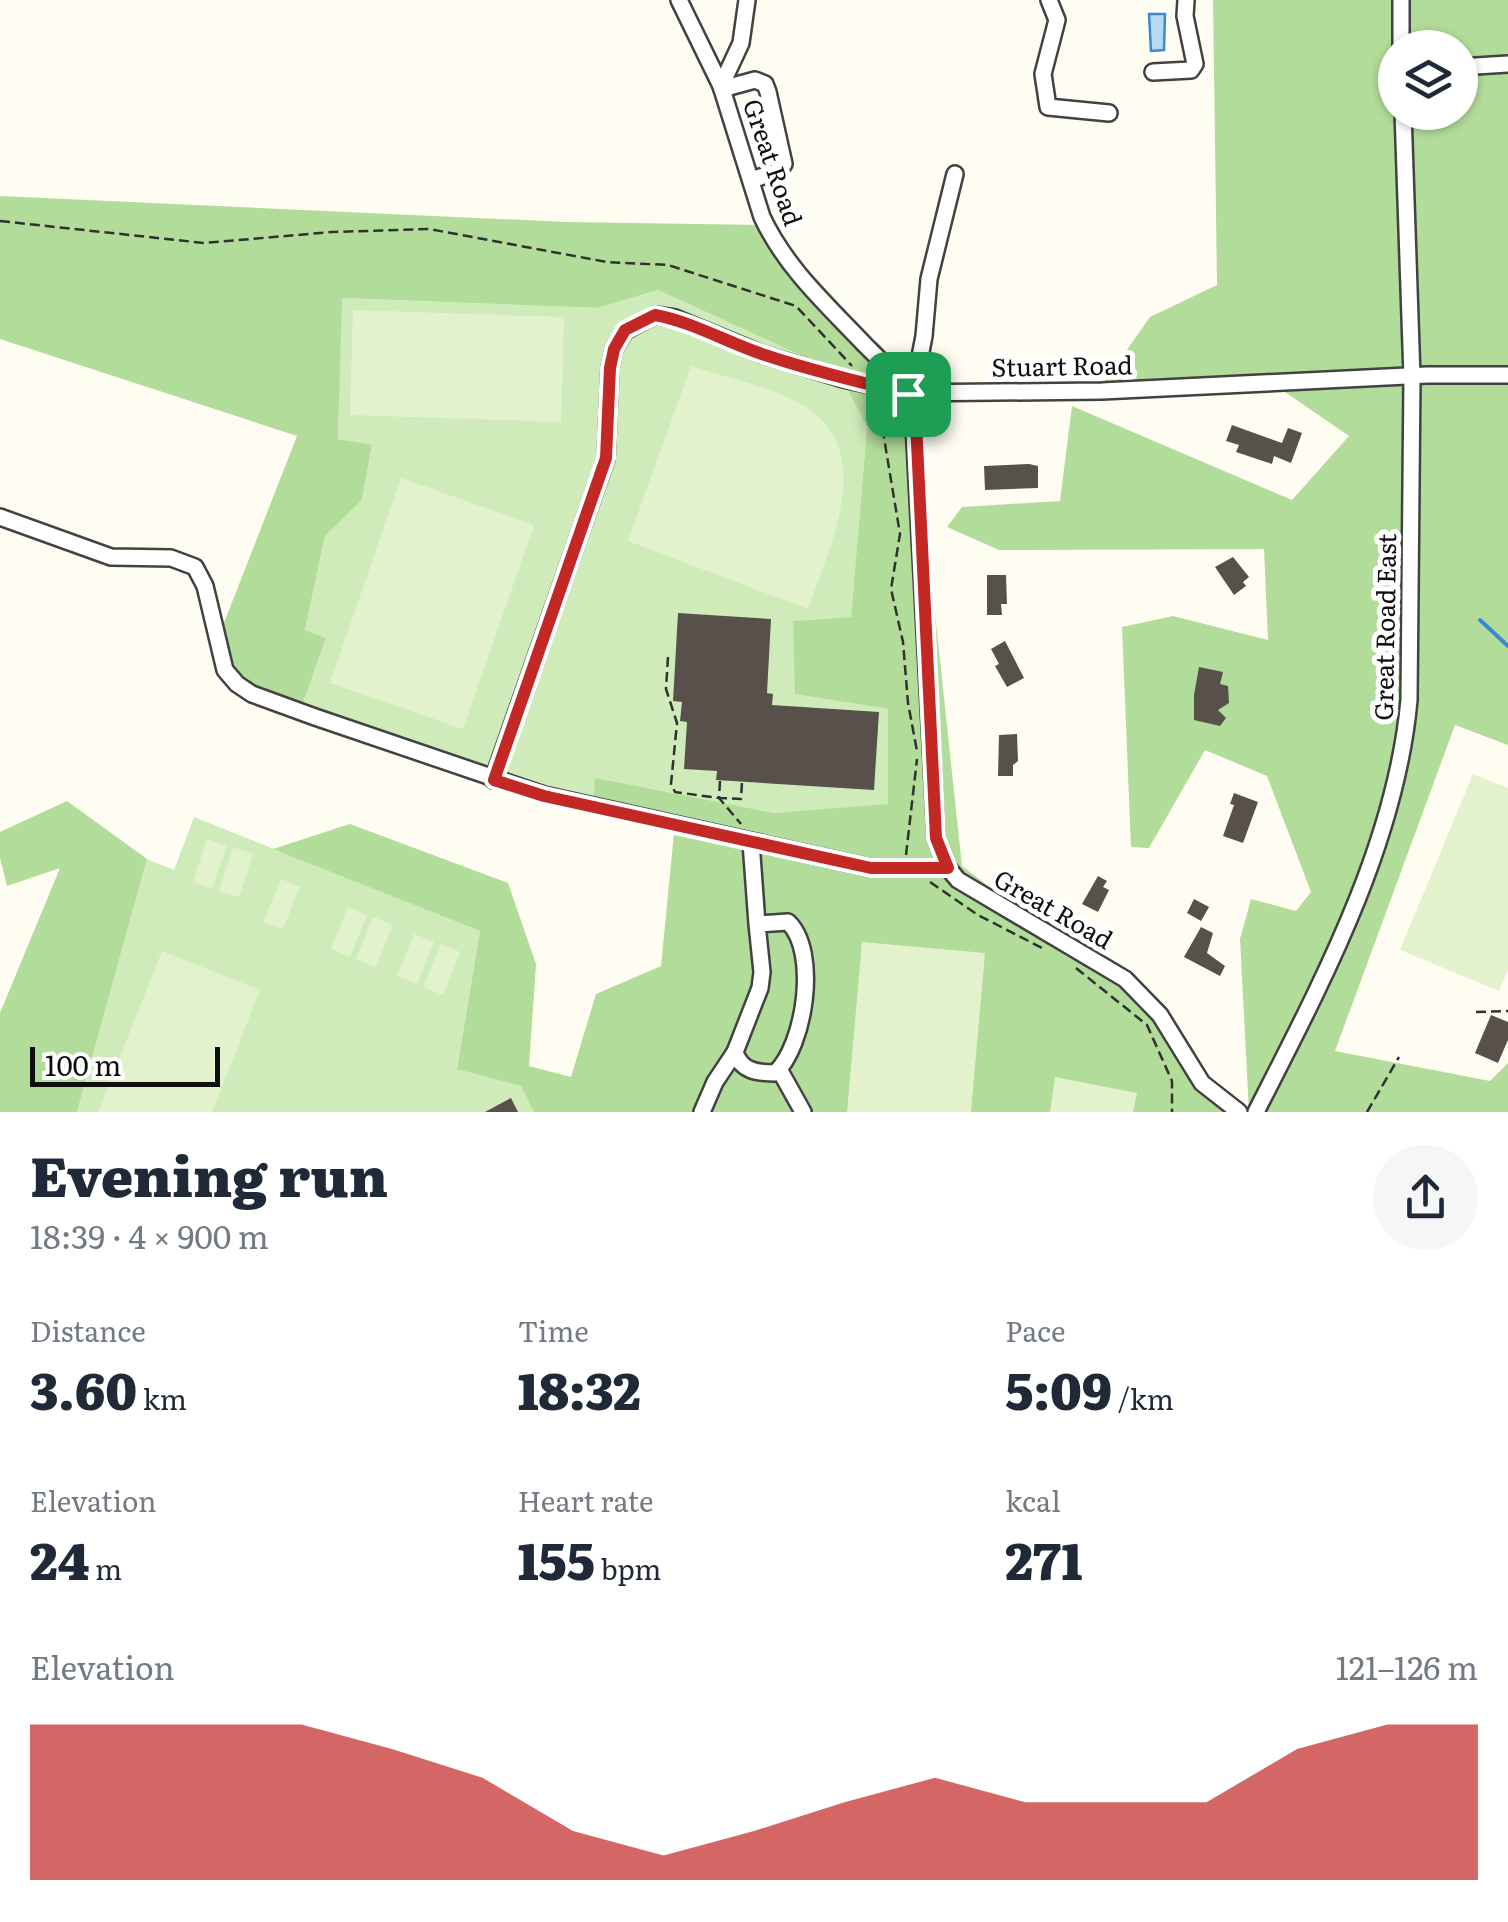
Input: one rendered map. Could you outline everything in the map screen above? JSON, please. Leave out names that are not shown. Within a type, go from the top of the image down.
[{"type":"street","name":"Great Road","points":[[679,0],[722,87],[762,217],[786,260],[911,393]]},
{"type":"street","points":[[722,87],[741,43],[747,0]]},
{"type":"street","points":[[1049,0],[1057,20],[1044,74],[1048,107],[1109,113]]},
{"type":"street","points":[[1153,72],[1192,70],[1195,64],[1184,16],[1186,0]]},
{"type":"street","points":[[1400,0],[1401,30]]},
{"type":"street","points":[[1478,66],[1508,64]]},
{"type":"street","points":[[722,87],[755,80],[765,84],[768,92],[784,164],[779,172],[750,180]]},
{"type":"street","name":"Great Road East","points":[[1256,1112],[1330,966],[1390,806],[1399,771],[1409,700],[1412,377],[1404,130]]},
{"type":"street","points":[[0,518],[111,556],[171,558],[194,567],[206,586],[224,670],[252,694],[315,718],[544,796],[871,868],[948,868],[936,838],[916,422],[911,393],[924,336],[930,279],[955,174]]},
{"type":"street","name":"Stuart Road","points":[[494,780],[606,458],[614,349],[625,330],[655,315],[674,318],[762,354],[911,393],[1102,391],[1508,375]]},
{"type":"street","points":[[702,1112],[715,1082],[736,1052],[760,988],[751,842]]},
{"type":"street","name":"Great Road","points":[[948,868],[970,888],[1125,979],[1160,1016],[1202,1084],[1239,1112]]},
{"type":"street","points":[[736,1052],[739,1063],[748,1069],[775,1073],[788,1058],[800,1022],[805,989],[800,940],[788,922],[757,924]]},
{"type":"street","points":[[779,1069],[803,1112]]},
{"type":"path","points":[[0,222],[204,243],[332,232],[429,229],[607,262],[668,266],[796,306],[883,405],[884,438],[900,534],[891,589],[918,756],[905,852],[910,868],[978,914],[1044,948]]},
{"type":"path","points":[[668,657],[666,688],[677,722],[674,792],[741,799],[742,782]]},
{"type":"path","points":[[720,780],[719,798],[747,831],[751,842]]},
{"type":"path","points":[[1071,962],[1147,1025],[1172,1081],[1172,1112]]},
{"type":"path","points":[[1476,1012],[1508,1011]]},
{"type":"path","points":[[1367,1112],[1399,1057]]},
{"type":"green space","points":[[1213,0],[1508,0],[1508,745],[1455,725],[1335,1051],[1490,1081],[1508,1063],[1508,1112],[1249,1112],[1240,939],[1251,899],[1296,911],[1311,892],[1267,776],[1205,750],[1149,848],[1131,847],[1122,627],[1173,616],[1268,640],[1264,549],[999,550],[947,527],[962,507],[1060,501],[1072,406],[1292,500],[1349,436],[1269,381],[1096,394],[1150,317],[1217,285]]},
{"type":"green space","points":[[0,196],[567,222],[766,225],[910,379],[962,866],[1148,1008],[1237,1112],[534,1112],[521,1086],[457,1069],[480,931],[273,849],[350,824],[508,883],[536,964],[529,1066],[571,1077],[596,994],[661,966],[675,823],[593,810],[595,778],[774,813],[888,804],[888,709],[795,694],[793,621],[851,617],[867,427],[839,373],[658,290],[597,308],[342,298],[338,439],[372,445],[362,500],[325,536],[305,630],[326,638],[301,709],[241,682],[220,633],[297,436],[0,339]]},
{"type":"green space","points":[[658,290],[839,373],[867,427],[851,617],[793,621],[796,694],[888,709],[888,805],[774,813],[596,779],[593,810],[301,709],[326,638],[305,630],[325,536],[362,500],[372,446],[338,439],[341,298],[597,308]]},
{"type":"green space","points":[[353,310],[564,317],[561,422],[350,415]]},
{"type":"green space","points":[[691,366],[787,397],[817,415],[835,438],[843,464],[843,492],[808,609],[628,541]]},
{"type":"green space","points":[[401,478],[534,525],[463,729],[330,683]]},
{"type":"green space","points":[[1473,774],[1508,788],[1508,970],[1499,991],[1400,950]]},
{"type":"green space","points":[[67,801],[147,859],[77,1112],[0,1112],[0,1013],[60,868],[7,886],[0,858],[0,832]]},
{"type":"green space","points":[[194,817],[480,931],[457,1068],[521,1086],[534,1112],[77,1112],[147,859],[174,870]]},
{"type":"green space","points":[[207,839],[227,846],[212,889],[193,882]]},
{"type":"green space","points":[[233,847],[253,854],[239,897],[219,891]]},
{"type":"green space","points":[[281,879],[300,887],[283,929],[263,922]]},
{"type":"green space","points":[[348,907],[367,915],[350,957],[331,949]]},
{"type":"green space","points":[[373,917],[393,925],[375,967],[356,959]]},
{"type":"green space","points":[[414,934],[434,942],[417,984],[397,976]]},
{"type":"green space","points":[[862,942],[985,953],[971,1112],[847,1112]]},
{"type":"green space","points":[[441,944],[460,952],[443,995],[423,987]]},
{"type":"green space","points":[[162,951],[260,990],[212,1112],[98,1112]]},
{"type":"green space","points":[[1055,1077],[1137,1093],[1133,1112],[1050,1112]]},
{"type":"water","points":[[1149,14],[1165,14],[1164,50],[1151,51]]},
{"type":"building","points":[[1232,425],[1282,443],[1288,428],[1302,433],[1291,463],[1274,456],[1272,464],[1236,452],[1239,445],[1226,441]]},
{"type":"building","points":[[984,466],[1038,466],[1038,488],[985,490]]},
{"type":"building","points":[[1233,557],[1249,577],[1243,582],[1246,586],[1234,595],[1215,567]]},
{"type":"building","points":[[987,575],[1006,575],[1007,604],[1001,604],[1002,615],[987,615]]},
{"type":"building","points":[[678,613],[771,619],[767,693],[773,694],[772,705],[879,712],[874,790],[716,780],[717,771],[684,769],[687,722],[680,721],[682,702],[673,701]]},
{"type":"building","points":[[1005,641],[1024,678],[1007,687],[991,649]]},
{"type":"building","points":[[1199,667],[1223,672],[1220,684],[1228,686],[1229,703],[1218,710],[1226,718],[1220,726],[1194,720]]},
{"type":"building","points":[[1017,734],[1018,761],[1013,765],[1013,776],[998,776],[999,735]]},
{"type":"building","points":[[1234,793],[1258,802],[1243,843],[1223,836]]},
{"type":"building","points":[[1098,876],[1107,881],[1103,887],[1109,890],[1098,912],[1082,904]]},
{"type":"building","points":[[1194,899],[1209,907],[1201,921],[1187,913]]},
{"type":"building","points":[[1201,927],[1213,933],[1207,953],[1225,966],[1220,976],[1184,957]]},
{"type":"building","points":[[1491,1015],[1508,1022],[1508,1040],[1498,1063],[1475,1053]]},
{"type":"building","points":[[511,1098],[518,1112],[485,1112]]},
{"type":"waterway","points":[[1480,620],[1508,646]]},
{"type":"route","points":[[655,315],[674,318],[762,354],[908,394],[916,422],[936,838],[948,868],[871,868],[544,796],[494,780],[606,458],[610,368],[614,349],[625,330],[655,315]]}]
